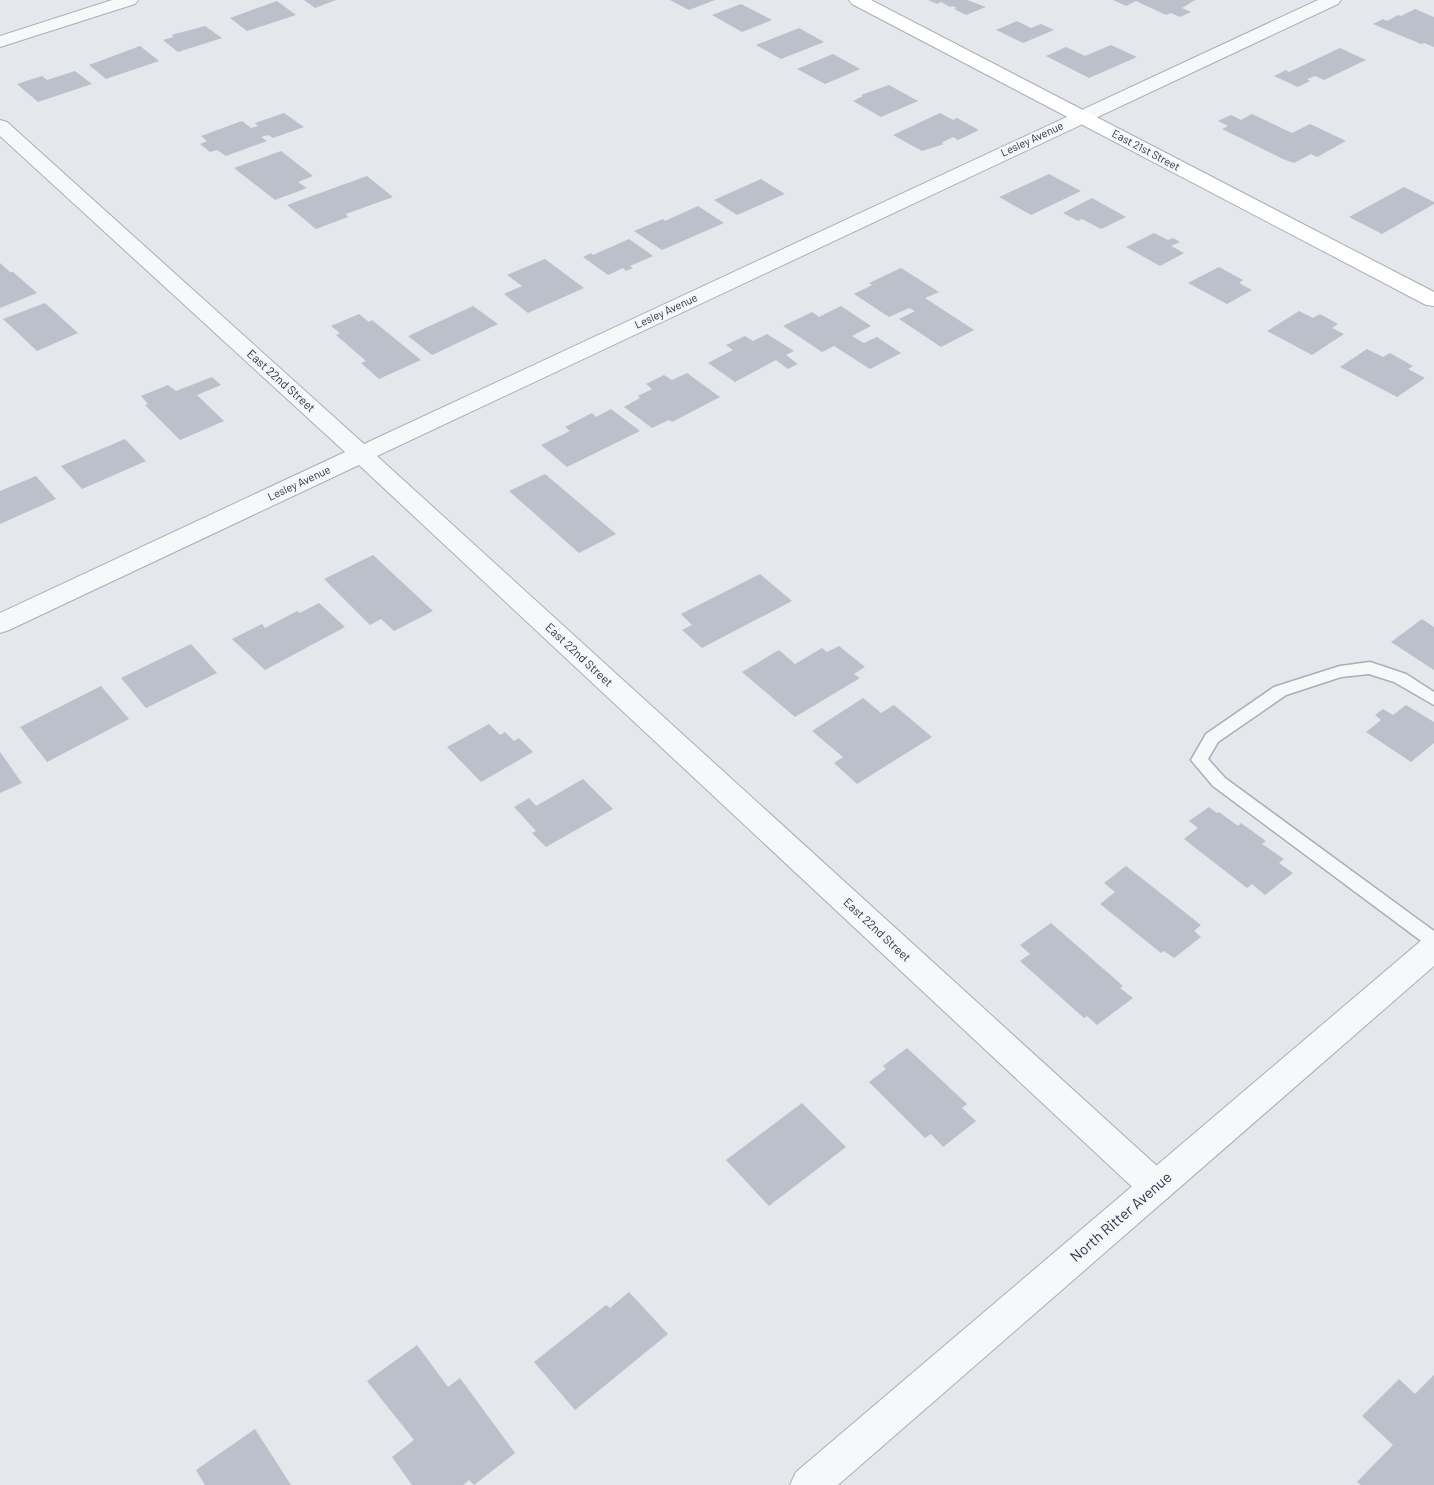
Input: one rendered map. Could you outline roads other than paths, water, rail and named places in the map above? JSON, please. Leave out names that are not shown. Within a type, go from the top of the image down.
[{"type":"main road","name":"East 21st Street","points":[[858,0],[1434,300]]},
{"type":"street","points":[[0,42],[130,0]]},
{"type":"street","name":"Lesley Avenue","points":[[0,624],[1332,0]]},
{"type":"street","name":"East 22nd Street","points":[[0,126],[361,454],[1156,1187]]},
{"type":"street","name":"North Ritter Avenue","points":[[808,1485],[1434,948]]},
{"type":"lane","points":[[1434,699],[1400,678],[1370,668],[1340,672],[1280,691],[1212,738],[1199,760],[1219,782],[1434,941]]}]
